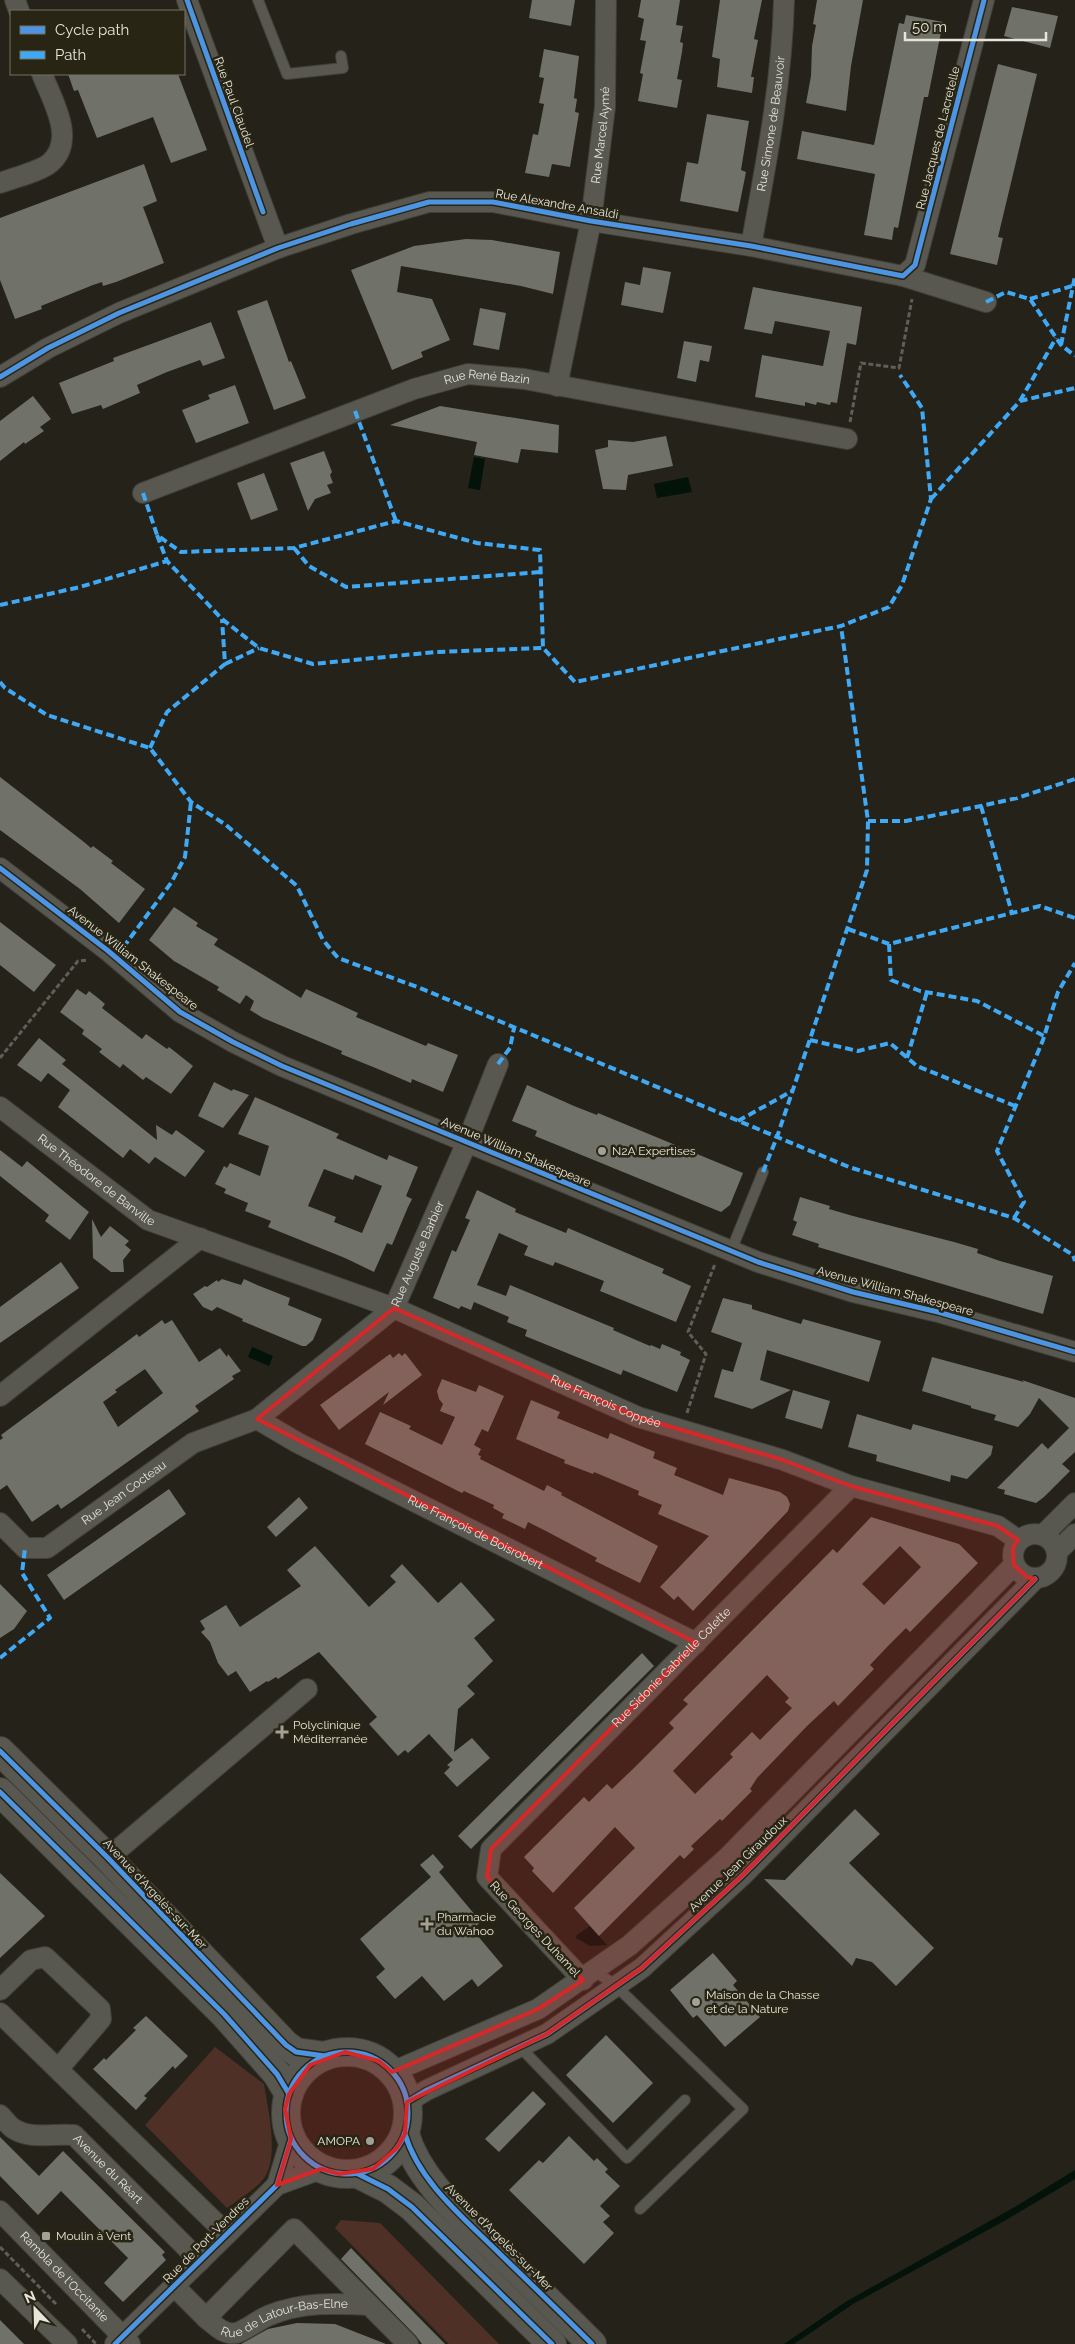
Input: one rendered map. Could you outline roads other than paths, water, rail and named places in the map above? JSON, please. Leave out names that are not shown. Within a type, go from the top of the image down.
[{"type":"main road","name":"Avenue d'Argelès-sur-Mer","points":[[0,1751],[108,1858],[286,2045],[296,2052],[325,2056]]},
{"type":"main road","points":[[0,1792],[224,2014],[277,2074],[288,2094]]},
{"type":"main road","points":[[345,2052],[363,2054],[378,2061],[392,2072],[402,2086],[407,2102],[408,2118],[404,2134],[397,2148],[386,2160],[358,2174],[339,2174],[321,2169],[303,2156],[290,2138],[286,2124],[285,2108],[288,2094],[297,2078],[310,2065],[325,2056],[345,2052]]},
{"type":"main road","name":"Avenue d'Argelès-sur-Mer","points":[[404,2134],[409,2149],[425,2175],[459,2213],[592,2344]]},
{"type":"main road","points":[[358,2174],[388,2189],[412,2207],[552,2344]]},
{"type":"street","points":[[0,1],[4,0]]},
{"type":"street","name":"Rue Paul Claudel","points":[[187,0],[278,248]]},
{"type":"street","name":"Rue Marcel Aymé","points":[[557,386],[591,220],[605,107],[606,0]]},
{"type":"street","name":"Rue Simone de Beauvoir","points":[[752,246],[770,152],[783,44],[784,0]]},
{"type":"street","name":"Rue Jacques de Lacretelle","points":[[909,278],[915,265],[984,0]]},
{"type":"street","points":[[0,183],[49,164],[60,151],[64,133],[42,75]]},
{"type":"street","name":"Rue Alexandre Ansaldi","points":[[0,377],[48,348],[119,313],[278,248],[351,224],[429,202],[492,202],[752,246],[909,278],[986,302]]},
{"type":"street","name":"Rue René Bazin","points":[[143,493],[414,389],[468,374],[524,379],[847,440]]},
{"type":"street","name":"Avenue William Shakespeare","points":[[0,868],[116,957],[180,1012],[233,1042],[282,1066],[726,1250],[853,1292],[938,1312],[1075,1352]]},
{"type":"street","name":"Rue Auguste Barbier","points":[[257,1419],[394,1308],[467,1142],[498,1064]]},
{"type":"street","name":"Rue Théodore de Banville","points":[[0,1107],[148,1220],[200,1238]]},
{"type":"street","points":[[0,1396],[200,1238]]},
{"type":"street","name":"Rue François Coppée","points":[[200,1238],[394,1308],[638,1417],[783,1460],[851,1486],[998,1526],[1018,1540]]},
{"type":"street","name":"Rue Jean Cocteau","points":[[0,1523],[25,1548],[47,1548],[193,1444],[257,1419]]},
{"type":"street","name":"Rue François de Boisrobert","points":[[257,1419],[298,1443],[696,1643]]},
{"type":"street","name":"Rue Sidonie Gabrielle Colette","points":[[491,1849],[851,1486]]},
{"type":"street","points":[[1043,1535],[1075,1503]]},
{"type":"street","points":[[1034,1533],[1043,1535],[1050,1539],[1057,1552],[1056,1564],[1051,1572],[1044,1577],[1036,1579],[1026,1577],[1014,1565],[1012,1557],[1013,1548],[1018,1540],[1025,1535],[1034,1533]]},
{"type":"street","points":[[1057,1552],[1075,1534]]},
{"type":"street","name":"Avenue Jean Giraudoux","points":[[392,2072],[538,2009],[589,1976],[630,1945],[727,1858],[1014,1565]]},
{"type":"street","name":"Avenue Jean Giraudoux","points":[[407,2102],[427,2090],[547,2034],[642,1968],[742,1876],[1036,1579]]},
{"type":"street","points":[[108,1858],[307,1689]]},
{"type":"street","name":"Rue Georges Duhamel","points":[[491,1849],[487,1877],[589,1976]]},
{"type":"street","points":[[0,1990],[31,1960],[45,1957],[100,2009],[101,2019],[58,2068]]},
{"type":"street","points":[[0,2013],[227,2234]]},
{"type":"street","name":"Avenue du Réart","points":[[0,2115],[14,2129],[31,2135],[62,2133],[74,2135],[200,2260]]},
{"type":"street","name":"Rue de Port-Vendres","points":[[277,2184],[290,2138]]},
{"type":"street","name":"Rue de Port-Vendres","points":[[123,2342],[174,2286],[277,2184],[321,2169]]},
{"type":"street","name":"Rambla de l'Occitanie","points":[[0,2211],[123,2342]]},
{"type":"street","name":"Rue de Latour-Bas-Elne","points":[[206,2318],[294,2229],[408,2344]]},
{"type":"street","points":[[0,2279],[67,2344]]},
{"type":"street","name":"Rue de Latour-Bas-Elne","points":[[174,2286],[206,2318],[224,2332],[236,2333],[268,2315],[298,2305],[329,2303],[369,2305]]},
{"type":"lane","points":[[258,0],[287,74],[343,68],[341,56]]},
{"type":"lane","points":[[726,1250],[763,1172]]},
{"type":"lane","points":[[589,1976],[616,1986],[743,2109],[640,2210]]},
{"type":"lane","points":[[520,2047],[627,2158],[684,2100]]},
{"type":"place","name":"N2A Expertises","points":[[602,1151]]},
{"type":"place","name":"Polyclinique Méditerranée","points":[[282,1732]]},
{"type":"place","name":"Pharmacie du Wahoo","points":[[427,1924]]},
{"type":"place","name":"Maison de la Chasse et de la Nature","points":[[696,2002]]},
{"type":"place","name":"AMOPA","points":[[370,2141]]},
{"type":"place","name":"Moulin à Vent","points":[[46,2236]]}]
